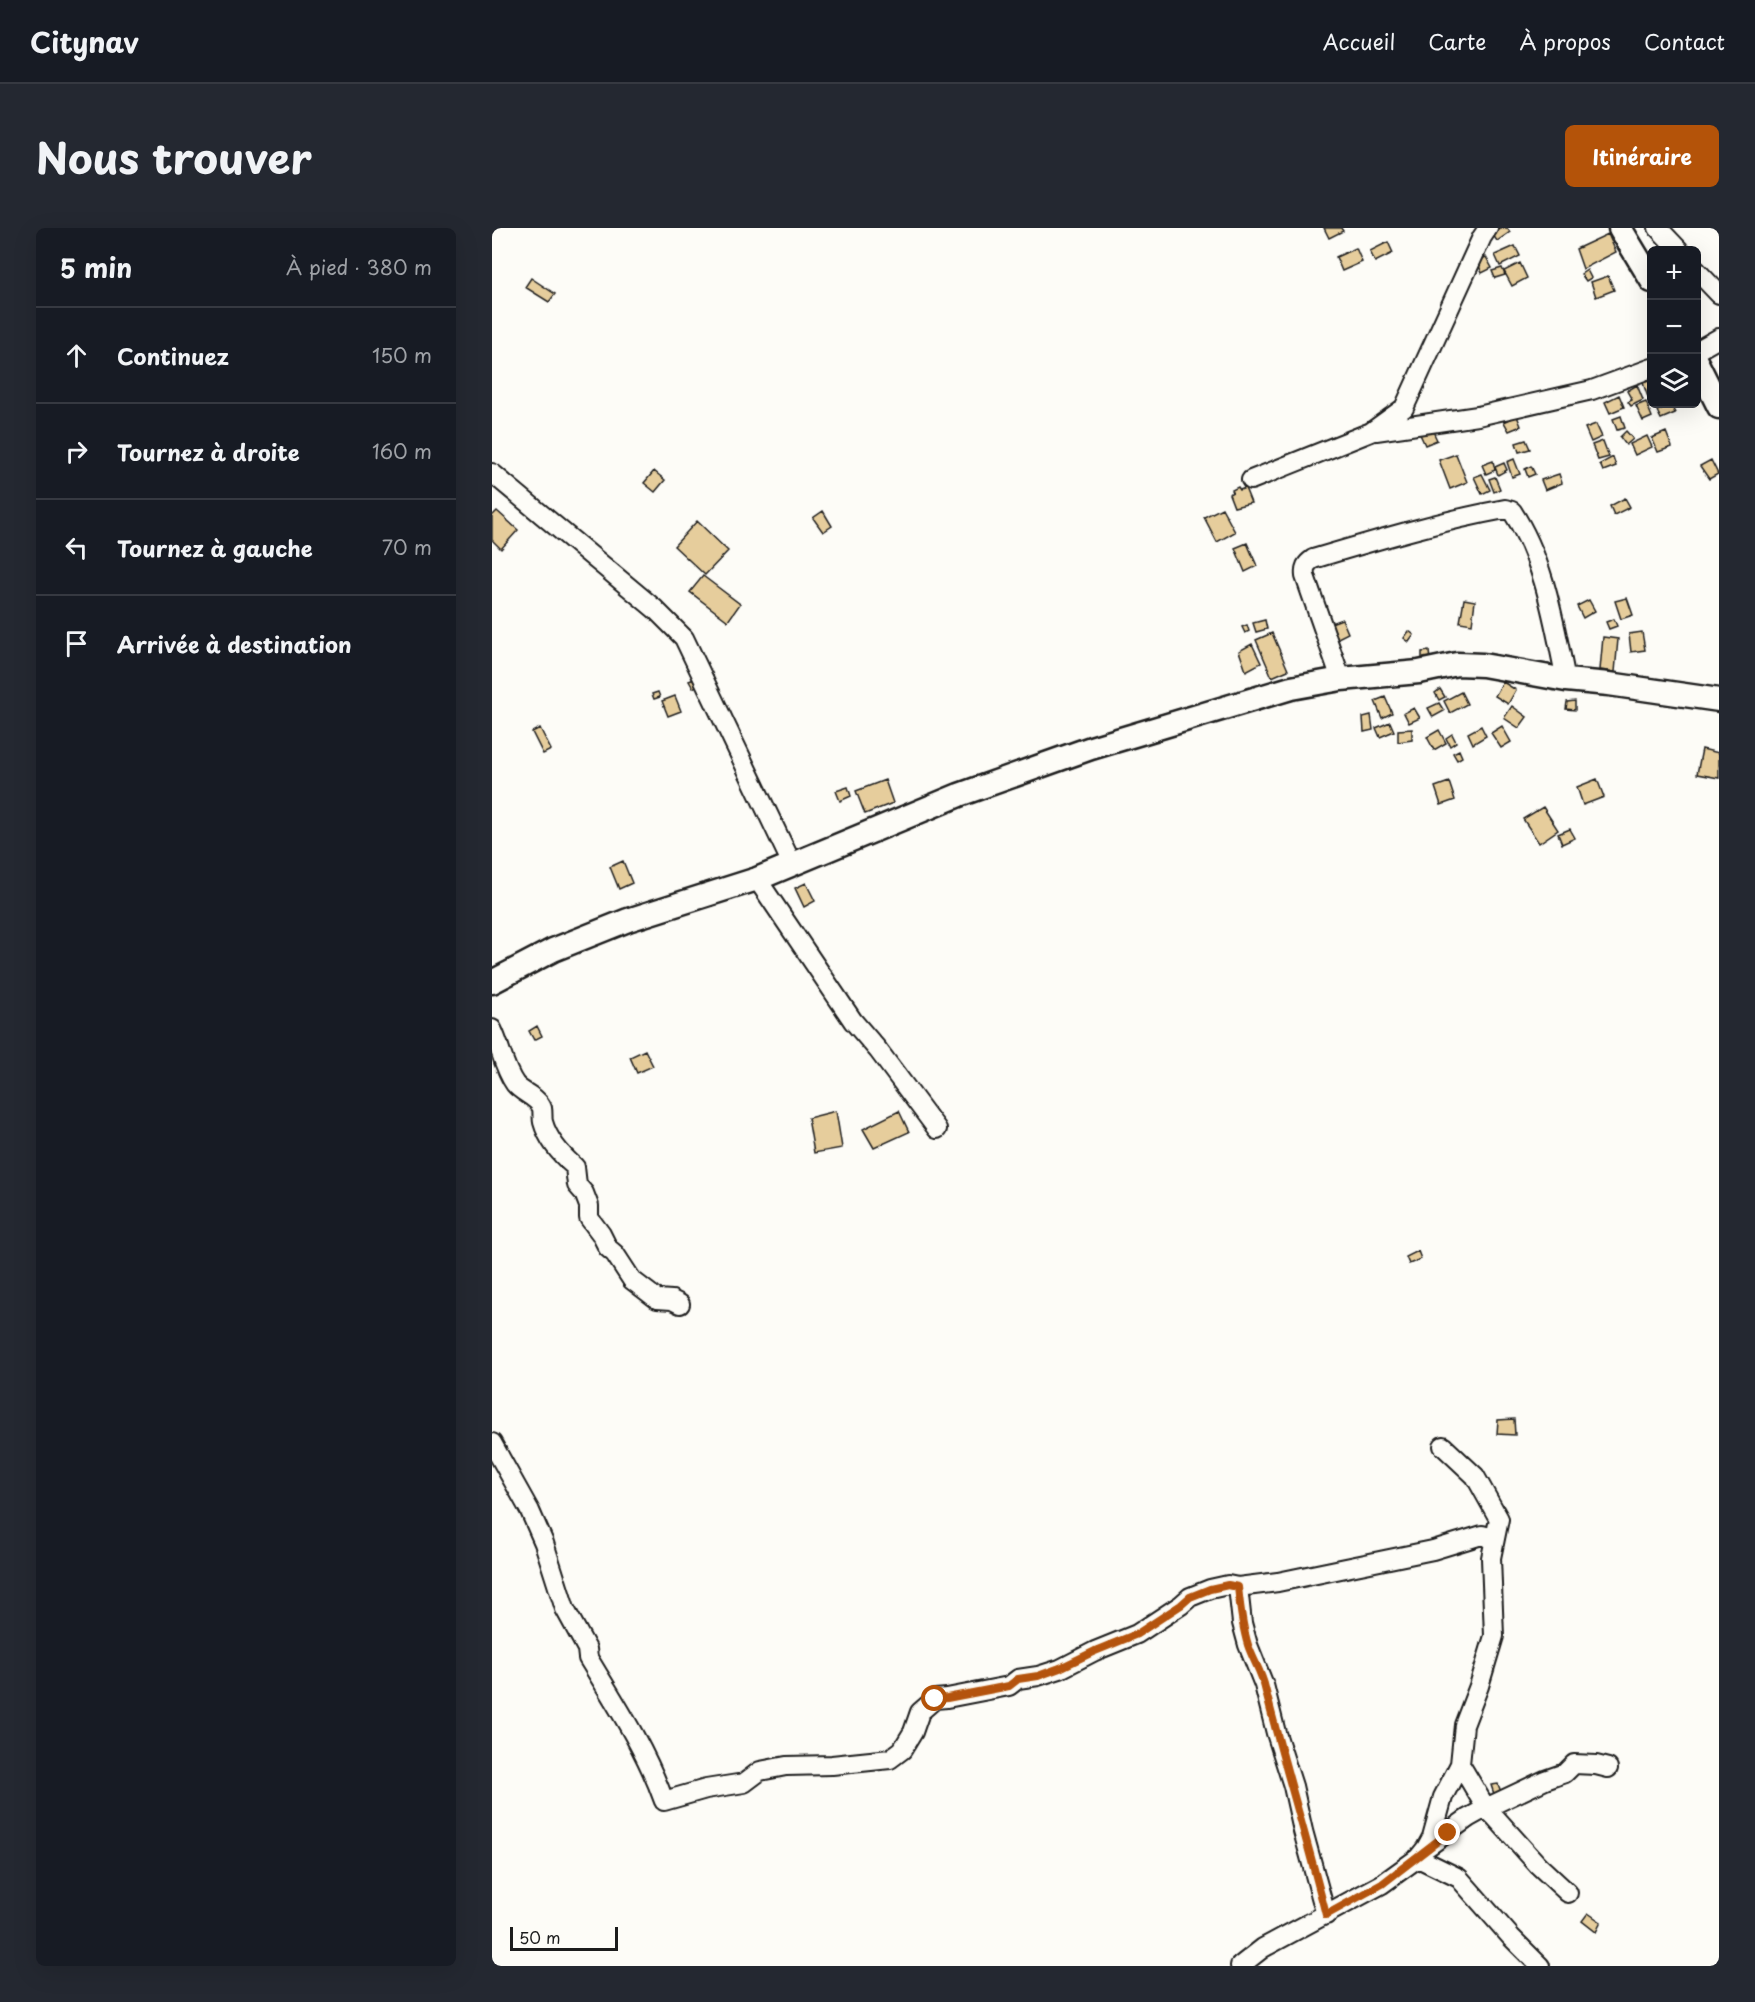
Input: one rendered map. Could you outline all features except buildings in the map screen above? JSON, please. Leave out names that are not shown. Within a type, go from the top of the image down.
[{"type":"street","points":[[1371,432],[1404,408],[1488,228]]},
{"type":"street","points":[[1620,228],[1647,273]]},
{"type":"street","points":[[1668,230],[1677,246]]},
{"type":"street","points":[[1701,275],[1719,294]]},
{"type":"street","points":[[1701,348],[1719,338]]},
{"type":"street","points":[[1251,480],[1371,432],[1478,416],[1592,390],[1647,370]]},
{"type":"street","points":[[1701,371],[1719,406]]},
{"type":"street","points":[[492,473],[655,609],[684,638],[792,864]]},
{"type":"street","points":[[1341,679],[1305,576],[1306,564],[1313,559],[1401,533],[1461,517],[1505,509],[1512,511],[1532,547],[1549,604],[1566,680]]},
{"type":"street","points":[[492,982],[553,950],[628,920],[757,879],[959,795],[1091,748],[1291,688],[1341,679],[1419,672],[1457,664],[1483,665],[1566,680],[1719,700]]},
{"type":"street","points":[[757,879],[853,1021],[878,1050],[937,1129]]},
{"type":"street","points":[[492,1029],[506,1069],[517,1086],[533,1097],[542,1108],[542,1119],[549,1137],[575,1167],[577,1185],[584,1193],[589,1206],[589,1218],[608,1248],[615,1254],[632,1280],[642,1289],[657,1299],[672,1300],[680,1304]]},
{"type":"street","points":[[492,1443],[544,1543],[565,1609],[587,1649],[588,1658],[629,1726],[664,1801],[706,1789],[744,1783],[760,1771],[786,1766],[832,1765],[890,1759],[902,1750],[913,1732],[920,1712],[935,1699],[1009,1686],[1018,1679],[1038,1676],[1060,1668],[1137,1634],[1190,1597],[1210,1589],[1228,1585],[1238,1587],[1278,1582],[1433,1550],[1482,1535],[1495,1538]]},
{"type":"street","points":[[1422,1853],[1432,1837],[1443,1797],[1460,1764],[1464,1725],[1494,1636],[1491,1558],[1499,1519],[1475,1476],[1443,1446]]},
{"type":"street","points":[[1238,1587],[1242,1623],[1264,1685],[1326,1915]]},
{"type":"street","points":[[1460,1764],[1486,1809],[1538,1865],[1568,1893]]},
{"type":"street","points":[[1240,1966],[1263,1947],[1292,1930],[1326,1915],[1382,1884],[1468,1818],[1545,1780],[1565,1773],[1574,1764],[1608,1768]]},
{"type":"street","points":[[1422,1853],[1459,1878],[1510,1937],[1540,1966]]},
{"type":"route","points":[[935,1699],[974,1694],[1009,1686],[1018,1679],[1038,1676],[1060,1668],[1113,1642],[1137,1634],[1190,1597],[1228,1585],[1238,1587],[1242,1623],[1264,1685],[1326,1915],[1382,1884],[1448,1833]]}]
